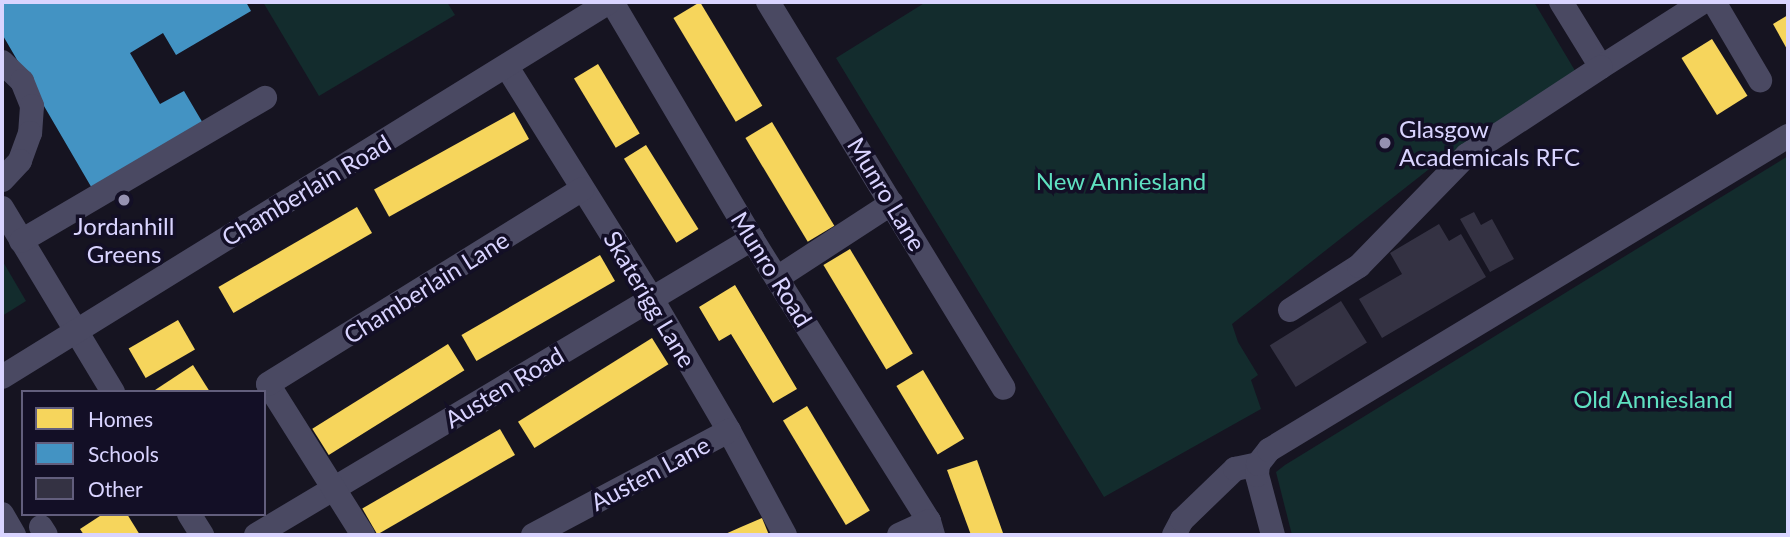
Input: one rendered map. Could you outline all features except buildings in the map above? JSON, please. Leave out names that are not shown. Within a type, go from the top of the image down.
[{"type":"street","name":"Chamberlain Road","points":[[2,377],[611,2]]},
{"type":"street","name":"Munro Road","points":[[611,2],[752,239],[931,528]]},
{"type":"street","name":"Munro Lane","points":[[768,2],[1004,388]]},
{"type":"street","points":[[1562,2],[1601,67]]},
{"type":"street","points":[[1290,310],[1359,266],[1466,155],[1703,2]]},
{"type":"street","points":[[1714,2],[1760,80]]},
{"type":"street","points":[[2,62],[22,81],[32,106],[30,133],[20,161],[2,180]]},
{"type":"street","name":"Skaterigg Lane","points":[[507,67],[652,299],[729,431],[785,535]]},
{"type":"street","points":[[21,241],[265,98]]},
{"type":"street","points":[[1273,535],[1257,475],[1258,464],[1269,450],[1788,136]]},
{"type":"street","name":"Chamberlain Lane","points":[[335,488],[268,384],[583,189]]},
{"type":"street","points":[[777,278],[892,203]]},
{"type":"street","points":[[2,208],[112,390]]},
{"type":"street","name":"Austen Road","points":[[256,535],[752,239]]},
{"type":"street","name":"Austen Lane","points":[[533,535],[729,431]]},
{"type":"street","points":[[1174,535],[1182,520],[1236,469],[1258,464]]},
{"type":"street","points":[[335,488],[363,535]]},
{"type":"street","points":[[190,516],[202,535]]},
{"type":"street","points":[[900,535],[931,528]]},
{"type":"green space","points":[[263,2],[447,2],[455,15],[319,96]]},
{"type":"green space","name":"New Anniesland","points":[[926,2],[1534,2],[1577,74],[1447,155],[1232,324],[1238,342],[1258,375],[1251,380],[1261,409],[1104,497],[836,58]]},
{"type":"green space","name":"Old Anniesland","points":[[1788,156],[1788,535],[1292,535],[1276,472],[1285,465]]},
{"type":"green space","points":[[2,260],[26,301],[2,316]]},
{"type":"place","name":"Glasgow Academicals RFC","points":[[1385,143]]},
{"type":"place","name":"Jordanhill Greens","points":[[124,200]]}]
